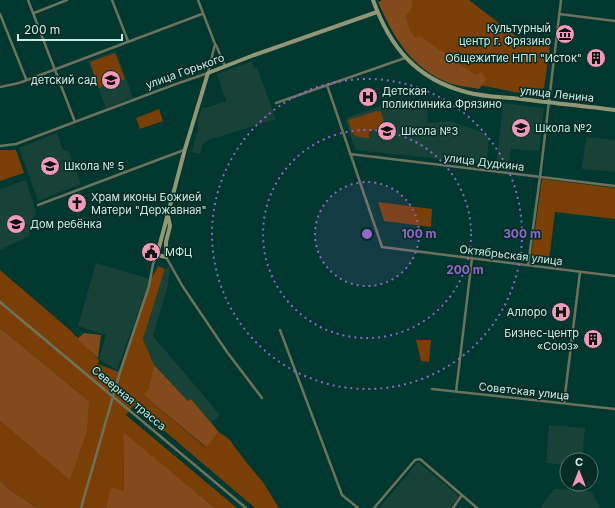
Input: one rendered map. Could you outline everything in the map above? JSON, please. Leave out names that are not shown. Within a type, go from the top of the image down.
[{"type":"street","points":[[28,0],[76,122]]},
{"type":"street","points":[[34,13],[67,0]]},
{"type":"street","points":[[112,0],[128,41]]},
{"type":"street","points":[[198,0],[202,14],[225,67]]},
{"type":"street","name":"улица Ленина","points":[[373,0],[377,12],[391,39],[405,58],[419,71],[435,80],[468,93],[615,110]]},
{"type":"street","points":[[528,265],[561,0]]},
{"type":"street","name":"улица Горького","points":[[0,146],[16,144],[254,55],[377,12]]},
{"type":"street","points":[[0,14],[26,79]]},
{"type":"street","points":[[0,87],[18,83],[202,14]]},
{"type":"street","points":[[559,14],[615,21]]},
{"type":"street","points":[[81,508],[128,346],[150,286],[153,264],[168,216],[185,149],[208,73],[215,44]]},
{"type":"street","points":[[276,103],[405,58]]},
{"type":"street","points":[[327,85],[350,154]]},
{"type":"street","points":[[38,205],[185,149]]},
{"type":"street","name":"улица Дудкина","points":[[350,154],[615,186]]},
{"type":"street","name":"Октябрьская улица","points":[[350,154],[382,247],[615,276]]},
{"type":"street","points":[[168,216],[170,226],[166,242],[166,257],[183,287],[227,352],[262,398]]},
{"type":"street","points":[[156,255],[166,257]]},
{"type":"street","points":[[456,392],[472,258]]},
{"type":"street","points":[[564,403],[580,272]]},
{"type":"street","name":"Северная трасса","points":[[0,302],[246,508]]},
{"type":"street","points":[[280,330],[342,495],[358,508]]},
{"type":"street","name":"Советская улица","points":[[432,389],[615,409]]},
{"type":"street","points":[[374,508],[416,460],[420,459],[477,508]]},
{"type":"street","points":[[453,508],[462,495]]},
{"type":"shaded area","points":[[381,0],[469,0],[525,43],[551,40],[544,88],[536,95],[453,80],[385,9]]},
{"type":"shaded area","points":[[383,0],[412,0],[412,7],[406,16],[409,29],[415,38],[420,36],[475,75],[482,72],[486,79],[479,89],[449,83],[436,77],[414,60],[390,28],[378,2]]},
{"type":"shaded area","name":"детский сад","points":[[116,51],[133,98],[106,108],[88,61]]},
{"type":"shaded area","points":[[115,53],[125,79],[99,88],[90,62]]},
{"type":"shaded area","points":[[252,61],[254,68],[257,68],[276,119],[208,140],[203,144],[200,154],[192,152],[198,128],[197,123],[202,107],[206,108],[226,101],[217,74]]},
{"type":"shaded area","name":"Школа №3","points":[[401,99],[415,108],[428,109],[427,123],[450,121],[486,134],[489,139],[486,164],[355,150],[345,118]]},
{"type":"shaded area","name":"Школа №2","points":[[503,103],[544,108],[539,151],[511,149],[509,167],[496,166]]},
{"type":"shaded area","points":[[159,109],[163,121],[140,129],[136,118]]},
{"type":"shaded area","points":[[377,111],[381,112],[384,121],[383,126],[369,132],[369,138],[354,135],[348,120]]},
{"type":"shaded area","name":"Школа № 5","points":[[57,133],[63,150],[69,152],[81,184],[38,201],[19,148]]},
{"type":"shaded area","points":[[586,137],[615,140],[615,172],[582,169]]},
{"type":"shaded area","points":[[0,150],[16,150],[24,173],[0,181]]},
{"type":"shaded area","points":[[542,179],[615,188],[615,219],[555,212],[549,260],[531,257]]},
{"type":"shaded area","name":"Дом ребёнка","points":[[26,180],[36,211],[29,236],[0,250],[0,189]]},
{"type":"shaded area","points":[[378,202],[432,209],[431,227],[384,221]]},
{"type":"shaded area","points":[[96,263],[150,279],[117,370],[99,359],[106,335],[78,326]]},
{"type":"shaded area","points":[[158,266],[165,269],[143,339],[154,365],[148,390],[145,394],[153,403],[205,447],[219,432],[229,439],[263,482],[279,508],[255,508],[134,405],[126,415],[237,508],[215,508],[123,433],[124,491],[106,507],[107,508],[37,508],[9,489],[0,480],[0,421],[70,479],[89,401],[0,328],[0,270],[70,330],[99,360],[98,364],[119,372],[152,277]]},
{"type":"shaded area","points":[[168,266],[170,269],[168,285],[153,336],[220,415],[211,422],[191,399],[189,402],[154,365],[143,339],[165,269],[167,269]]},
{"type":"shaded area","points":[[0,328],[89,401],[87,431],[70,480],[0,421]]},
{"type":"shaded area","points":[[84,333],[101,335],[98,358],[77,339]]},
{"type":"shaded area","points":[[416,340],[431,340],[429,362],[421,361]]},
{"type":"shaded area","points":[[154,365],[188,401],[191,399],[219,432],[206,447],[144,394],[148,390]]},
{"type":"shaded area","points":[[549,425],[585,428],[583,452],[559,452],[559,464],[546,463]]},
{"type":"shaded area","points":[[123,432],[215,508],[107,508],[111,487],[124,491]]},
{"type":"shaded area","points":[[418,462],[459,496],[450,508],[379,508]]},
{"type":"shaded area","points":[[0,480],[9,489],[37,508],[0,508]]},
{"type":"shaded area","points":[[554,489],[559,489],[559,492],[592,492],[600,508],[540,508]]},
{"type":"place","name":"Культурный центр г. Фрязино","points":[[565,34]]},
{"type":"place","name":"Общежитие НПП \"Исток\"","points":[[596,58]]},
{"type":"place","name":"детский сад","points":[[111,80]]},
{"type":"place","name":"Детская поликлиника Фрязино","points":[[368,97]]},
{"type":"place","name":"Школа №2","points":[[521,128]]},
{"type":"place","name":"Школа №3","points":[[387,131]]},
{"type":"place","name":"Школа № 5","points":[[50,166]]},
{"type":"place","name":"Храм иконы Божией Матери \"Державная\"","points":[[77,203]]},
{"type":"place","name":"Дом ребёнка","points":[[16,224]]},
{"type":"place","name":"МФЦ","points":[[151,252]]},
{"type":"place","name":"Аллоро","points":[[561,312]]},
{"type":"place","name":"Бизнес-центр «Союз»","points":[[593,339]]}]
